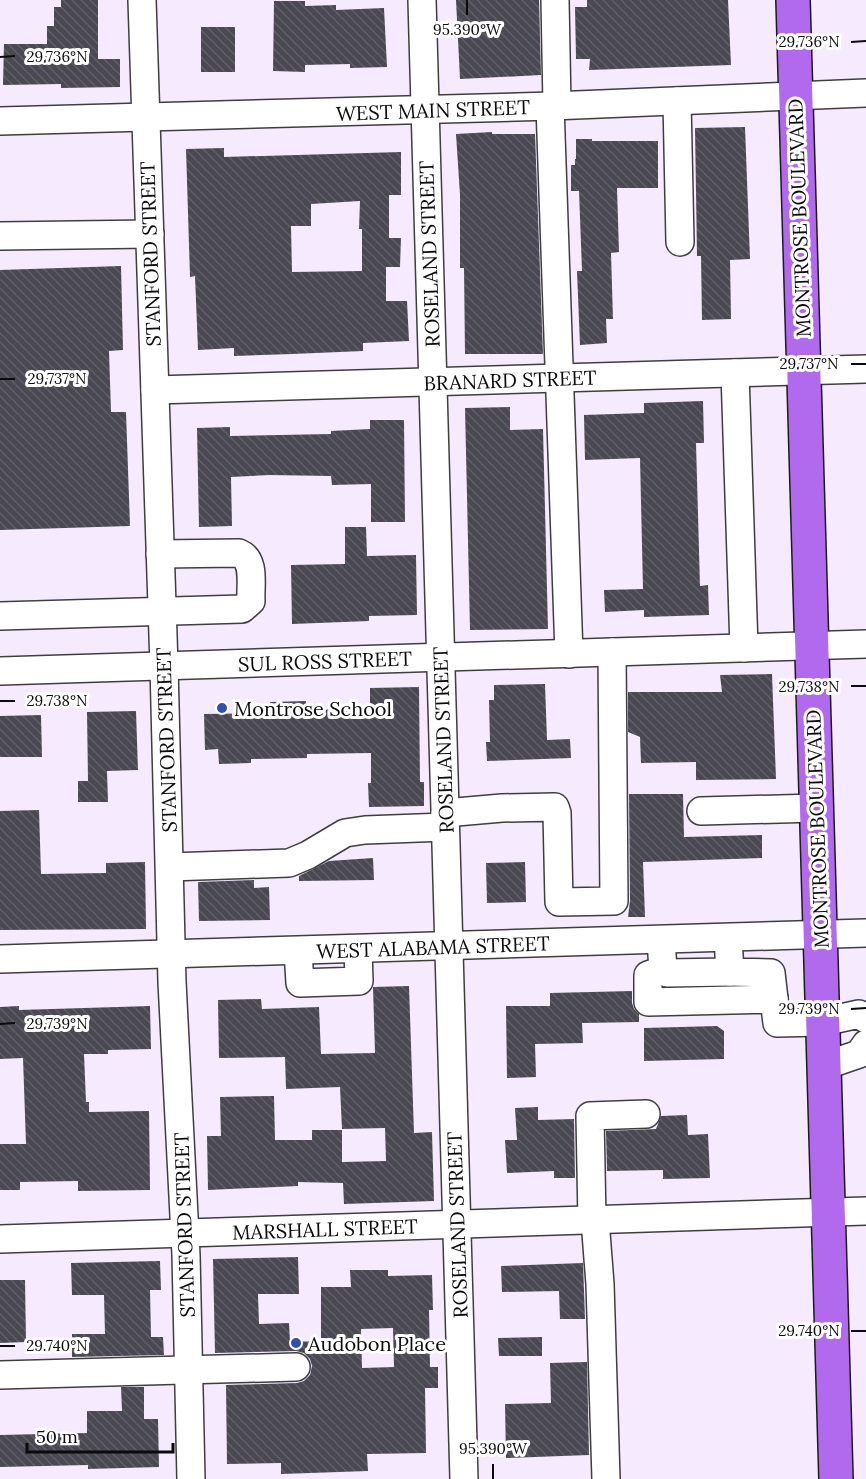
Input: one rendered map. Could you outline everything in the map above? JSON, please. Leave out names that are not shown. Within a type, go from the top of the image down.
[{"type":"main road","name":"MONTROSE BOULEVARD","points":[[793,0],[836,1479]]},
{"type":"street","name":"STANFORD STREET","points":[[142,0],[191,1479]]},
{"type":"street","name":"ROSELAND STREET","points":[[422,0],[464,1479]]},
{"type":"street","points":[[555,0],[553,106],[569,654]]},
{"type":"street","name":"WEST MAIN STREET","points":[[0,121],[553,106],[866,93]]},
{"type":"street","points":[[677,101],[680,242]]},
{"type":"street","points":[[0,236],[150,234]]},
{"type":"street","name":"BRANARD STREET","points":[[155,390],[866,369]]},
{"type":"street","points":[[735,373],[744,648]]},
{"type":"street","points":[[0,616],[242,609],[251,602],[250,562],[247,556],[239,553],[160,554]]},
{"type":"street","name":"SUL ROSS STREET","points":[[0,671],[866,644]]},
{"type":"street","points":[[170,867],[289,863],[308,855],[345,832],[445,820],[502,808],[555,807],[559,902],[614,901],[612,652]]},
{"type":"street","points":[[701,811],[816,808]]},
{"type":"street","name":"WEST ALABAMA STREET","points":[[0,959],[866,933]]},
{"type":"street","points":[[728,938],[730,972]]},
{"type":"street","points":[[661,940],[663,970]]},
{"type":"street","points":[[774,999],[648,1002],[648,975],[663,970],[667,973],[771,973],[777,1023],[823,1022],[859,1014],[866,1019]]},
{"type":"street","points":[[824,1066],[859,1054],[866,1044]]},
{"type":"street","points":[[606,1479],[602,1315],[594,1220],[590,1116],[646,1114]]},
{"type":"street","name":"MARSHALL STREET","points":[[0,1239],[866,1211]]},
{"type":"street","points":[[0,1375],[296,1366]]},
{"type":"building","points":[[61,0],[98,0],[98,59],[120,59],[120,87],[61,88],[61,84],[3,85],[4,44],[47,44],[47,26],[54,26],[54,7],[61,7]]},
{"type":"building","points":[[456,0],[539,0],[541,75],[460,79]]},
{"type":"building","points":[[587,0],[728,0],[731,65],[589,70],[590,59],[576,59],[575,7],[587,7]]},
{"type":"building","points":[[274,1],[305,1],[305,6],[336,5],[336,10],[384,8],[387,67],[350,68],[350,64],[305,65],[305,72],[273,71]]},
{"type":"building","points":[[201,27],[235,27],[235,72],[201,72]]},
{"type":"building","points":[[745,127],[750,259],[730,260],[731,319],[702,320],[701,256],[697,256],[695,128]]},
{"type":"building","points":[[492,132],[492,134],[535,134],[543,354],[465,354],[464,268],[460,268],[460,195],[456,134]]},
{"type":"building","points":[[576,139],[658,141],[658,188],[617,188],[619,252],[611,253],[613,319],[606,319],[607,343],[580,345],[577,271],[582,271],[579,191],[571,191],[571,165],[575,165]]},
{"type":"building","points":[[224,148],[224,157],[401,152],[401,195],[389,195],[389,238],[401,238],[400,267],[386,267],[386,301],[407,301],[409,341],[363,343],[363,351],[234,356],[234,348],[198,350],[195,276],[190,277],[186,149]],"holes":[[[360,201],[359,229],[362,229],[362,271],[292,272],[291,226],[311,226],[311,204]]]},
{"type":"building","points":[[121,266],[123,350],[109,351],[111,412],[126,412],[130,526],[0,530],[0,270]]},
{"type":"building","points":[[703,401],[704,443],[696,443],[700,586],[708,585],[709,615],[644,617],[644,610],[605,612],[604,590],[643,589],[640,458],[585,460],[584,415],[644,413],[644,403]]},
{"type":"building","points":[[510,407],[510,430],[543,429],[548,629],[470,630],[465,408]]},
{"type":"building","points":[[370,420],[404,420],[405,522],[371,522],[371,484],[332,485],[331,476],[269,475],[231,477],[232,526],[199,527],[197,428],[230,427],[230,436],[331,434],[331,431],[370,429]]},
{"type":"building","points":[[345,527],[366,527],[367,556],[416,555],[417,615],[369,616],[369,621],[292,624],[291,565],[345,564]]},
{"type":"building","points":[[772,674],[776,779],[696,780],[696,762],[641,763],[640,737],[628,732],[628,692],[722,692],[720,675]]},
{"type":"building","points":[[545,684],[547,740],[570,739],[571,758],[487,761],[486,742],[490,742],[489,700],[494,700],[494,685]]},
{"type":"building","points":[[419,687],[420,782],[424,782],[424,806],[369,807],[368,783],[371,783],[371,753],[307,754],[307,758],[251,759],[251,763],[219,764],[218,749],[205,750],[204,714],[270,713],[270,702],[306,701],[306,710],[370,709],[370,688]]},
{"type":"building","points":[[136,711],[138,770],[107,771],[108,802],[78,802],[78,781],[88,781],[87,712]]},
{"type":"building","points":[[41,715],[42,757],[0,757],[0,716]]},
{"type":"building","points":[[629,794],[683,794],[684,837],[762,835],[762,858],[643,862],[645,917],[628,917],[630,901]]},
{"type":"building","points":[[39,810],[41,874],[106,873],[106,863],[145,862],[146,929],[0,930],[0,811]]},
{"type":"building","points":[[373,858],[374,880],[299,881],[299,876],[329,861]]},
{"type":"building","points":[[525,862],[526,902],[487,903],[486,863]]},
{"type":"building","points":[[254,880],[254,888],[269,887],[270,920],[199,921],[198,882]]},
{"type":"building","points":[[409,986],[414,1133],[432,1132],[434,1201],[344,1204],[343,1183],[298,1182],[298,1186],[208,1190],[207,1136],[221,1136],[220,1097],[274,1096],[275,1140],[312,1140],[312,1130],[342,1130],[342,1162],[386,1161],[385,1128],[342,1129],[340,1087],[286,1089],[285,1057],[219,1058],[218,1000],[261,999],[262,1009],[319,1007],[321,1054],[375,1053],[373,987]]},
{"type":"building","points":[[632,991],[632,1003],[639,1014],[639,1022],[582,1023],[583,1043],[535,1044],[536,1077],[507,1078],[506,1006],[550,1006],[550,993]]},
{"type":"building","points":[[19,1006],[19,1010],[150,1006],[151,1049],[108,1050],[108,1054],[84,1054],[86,1102],[89,1102],[89,1112],[149,1111],[150,1190],[78,1191],[78,1181],[20,1182],[20,1190],[0,1190],[0,1144],[26,1144],[23,1058],[0,1059],[0,1007]]},
{"type":"building","points":[[717,1026],[724,1031],[724,1059],[644,1061],[644,1028]]},
{"type":"building","points":[[538,1107],[538,1120],[574,1119],[575,1178],[554,1178],[554,1171],[507,1173],[505,1140],[517,1140],[515,1108]]},
{"type":"building","points":[[687,1115],[688,1135],[708,1134],[710,1178],[663,1179],[663,1170],[607,1171],[606,1131],[656,1129],[661,1116]]},
{"type":"building","points":[[298,1257],[299,1294],[258,1294],[259,1324],[289,1323],[290,1342],[321,1341],[321,1287],[351,1287],[350,1270],[388,1270],[388,1276],[432,1275],[433,1310],[429,1310],[430,1367],[438,1367],[438,1388],[425,1388],[426,1453],[367,1454],[368,1471],[281,1474],[281,1463],[227,1464],[226,1385],[297,1383],[304,1381],[310,1375],[312,1366],[310,1359],[304,1353],[296,1351],[215,1353],[213,1259]],"holes":[[[393,1328],[394,1367],[362,1368],[361,1329]]]},
{"type":"building","points":[[160,1261],[161,1290],[150,1290],[151,1337],[163,1337],[164,1355],[72,1357],[72,1334],[105,1334],[104,1295],[72,1295],[71,1263]]},
{"type":"building","points":[[583,1263],[585,1319],[560,1319],[559,1291],[502,1292],[501,1266]]},
{"type":"building","points":[[0,1280],[25,1280],[26,1342],[0,1343]]},
{"type":"building","points":[[542,1337],[542,1356],[499,1356],[498,1338]]},
{"type":"building","points":[[587,1362],[589,1455],[506,1458],[505,1404],[551,1403],[550,1363]]},
{"type":"building","points":[[121,1387],[144,1387],[144,1419],[158,1419],[159,1467],[88,1469],[88,1465],[0,1467],[0,1435],[87,1433],[87,1411],[122,1411]]},
{"type":"place","name":"Montrose School","points":[[222,708]]},
{"type":"place","name":"Audobon Place","points":[[296,1343]]}]
